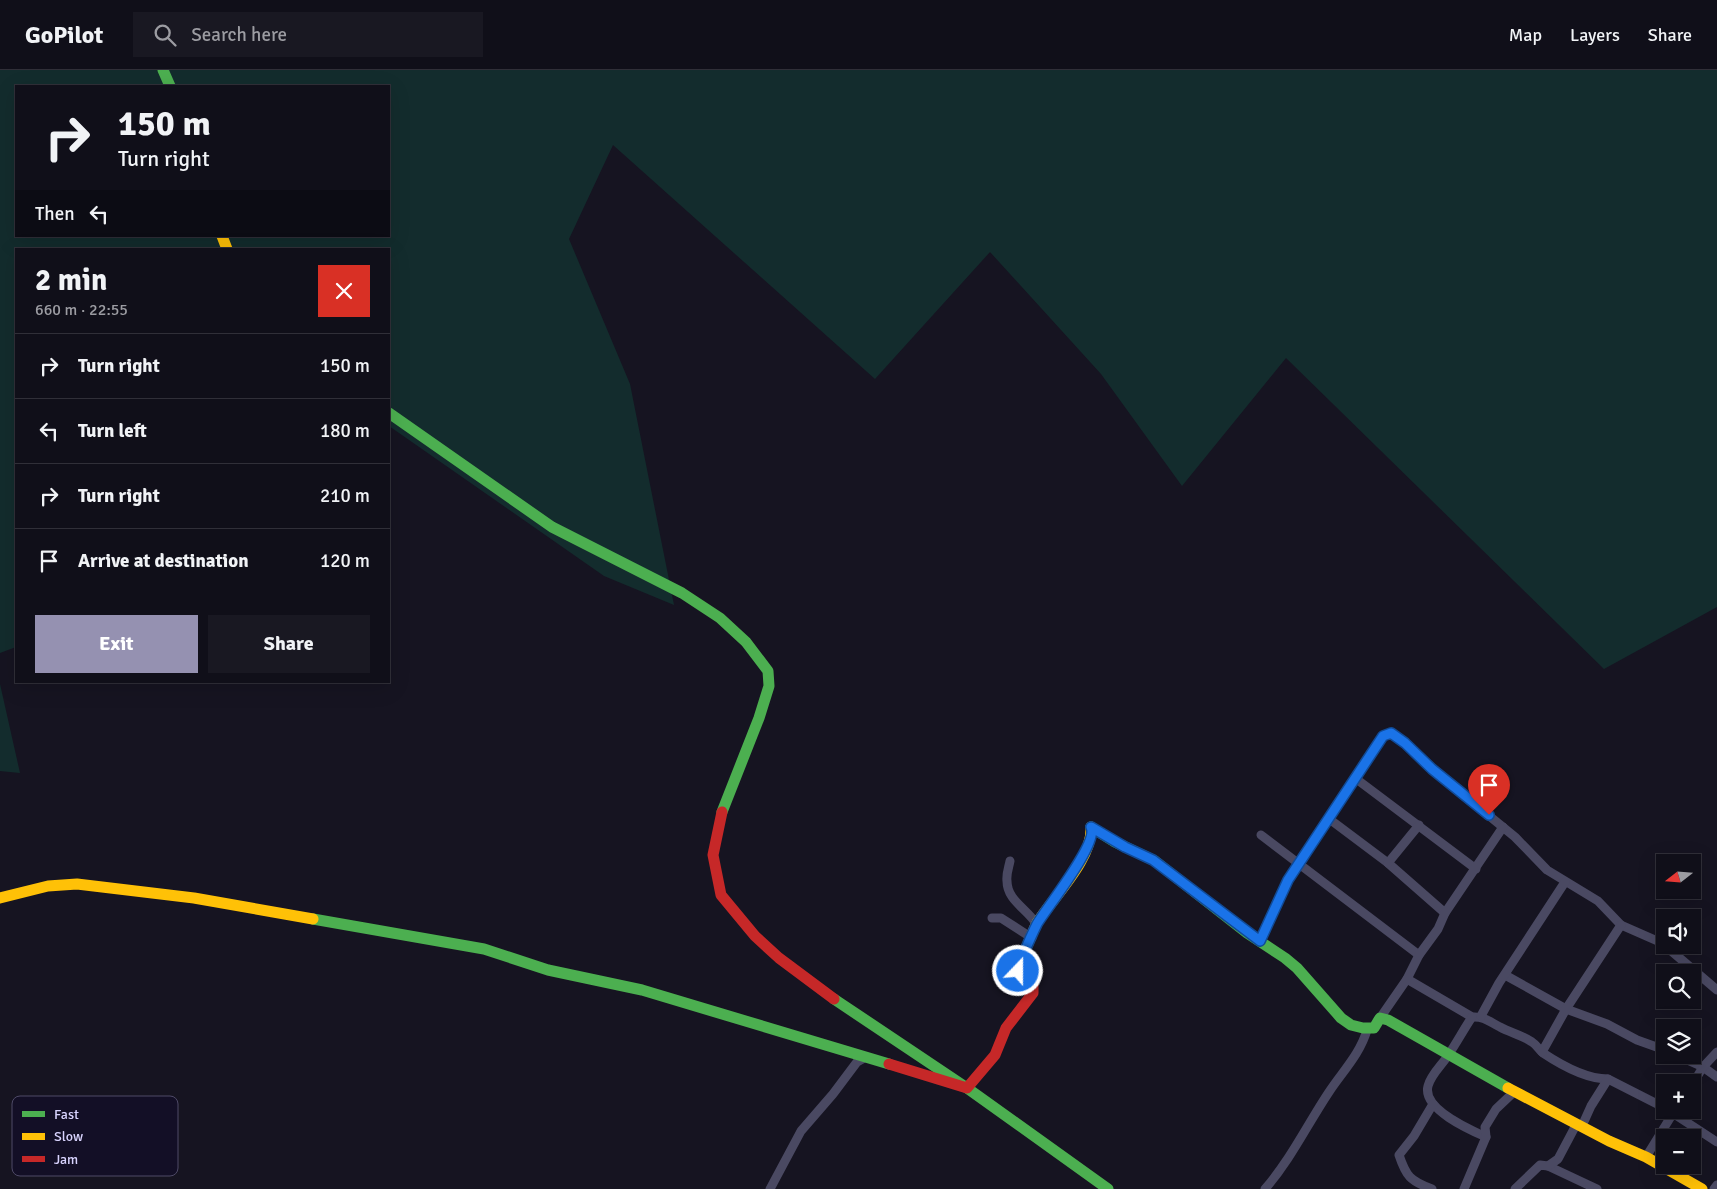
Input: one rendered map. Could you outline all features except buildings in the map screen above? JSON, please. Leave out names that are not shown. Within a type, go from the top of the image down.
[{"type":"street","points":[[163,70],[170,85]]},
{"type":"street","points":[[390,414],[552,527],[682,593],[720,618],[746,642],[768,671],[769,686],[759,718],[722,811],[713,855],[721,895],[755,936],[779,958],[826,994],[966,1088],[1103,1188]]},
{"type":"street","points":[[1260,941],[1279,898],[1328,818],[1383,736],[1391,733],[1503,827],[1531,852],[1547,870],[1598,901],[1621,925],[1662,943],[1717,990]]},
{"type":"street","points":[[1355,778],[1419,824],[1476,869]]},
{"type":"street","points":[[1328,818],[1388,863],[1445,913]]},
{"type":"street","points":[[1388,863],[1419,824]]},
{"type":"street","points":[[966,1088],[995,1055],[1006,1028],[1034,990],[1030,980],[1019,973],[1018,969],[1037,925],[1076,868],[1092,835],[1091,827],[1125,847],[1153,860],[1295,967],[1333,1011],[1356,1027],[1367,1030],[1374,1028],[1407,979],[1419,955],[1438,929],[1445,913],[1503,827]]},
{"type":"street","points":[[1261,835],[1419,955]]},
{"type":"street","points":[[1010,861],[1006,880],[1008,892],[1018,904],[1031,914],[1037,925]]},
{"type":"street","points":[[1486,1137],[1443,1114],[1433,1104],[1428,1093],[1428,1086],[1505,975],[1565,882]]},
{"type":"street","points":[[0,898],[48,886],[78,884],[194,898],[439,940],[484,949],[548,970],[642,990],[966,1088]]},
{"type":"street","points":[[992,918],[1001,918],[1032,938]]},
{"type":"street","points":[[1542,1052],[1566,1009],[1621,925]]},
{"type":"street","points":[[1505,975],[1566,1009],[1607,1024],[1637,1040],[1656,1047]]},
{"type":"street","points":[[1407,979],[1476,1016],[1534,1043],[1542,1052],[1584,1074],[1599,1079],[1608,1079],[1656,1103]]},
{"type":"street","points":[[1380,1018],[1388,1020],[1449,1054],[1493,1081],[1609,1141],[1646,1157],[1702,1189]]},
{"type":"street","points":[[1265,1189],[1279,1172],[1329,1092],[1362,1046],[1367,1030]]},
{"type":"street","points":[[1699,1074],[1717,1052]]},
{"type":"street","points":[[770,1189],[801,1131],[857,1062],[864,1058]]},
{"type":"street","points":[[1696,1064],[1717,1077]]},
{"type":"street","points":[[1548,1166],[1558,1158],[1608,1079]]},
{"type":"street","points":[[1464,1189],[1486,1137],[1485,1127],[1496,1109],[1515,1091]]},
{"type":"street","points":[[1432,1189],[1416,1183],[1405,1172],[1399,1155],[1414,1136],[1433,1104]]},
{"type":"street","points":[[1646,1157],[1665,1119]]},
{"type":"street","points":[[1683,1119],[1717,1142]]},
{"type":"street","points":[[1515,1189],[1540,1165],[1548,1166],[1596,1189]]},
{"type":"street","points":[[1714,1189],[1717,1185]]},
{"type":"green space","points":[[0,70],[1717,70],[1717,607],[1604,669],[1286,358],[1182,486],[1101,374],[990,252],[875,379],[613,145],[569,239],[630,384],[674,605],[604,576],[390,427],[390,248],[15,248],[15,647],[0,653]]},
{"type":"green space","points":[[0,684],[20,773],[0,771]]},
{"type":"traffic: fast","points":[[163,70],[170,85]]},
{"type":"traffic: fast","points":[[390,414],[552,527],[682,593],[720,618],[746,642],[768,671],[769,686],[759,718],[722,812]]},
{"type":"traffic: fast","points":[[1091,827],[1115,842],[1155,861],[1247,933],[1285,958],[1297,968],[1341,1018],[1351,1025],[1374,1028],[1380,1018],[1388,1020],[1508,1088]]},
{"type":"traffic: fast","points":[[313,919],[484,949],[548,970],[642,990],[889,1064]]},
{"type":"traffic: fast","points":[[834,999],[967,1088],[1108,1189]]},
{"type":"traffic: slow","points":[[222,237],[227,248]]},
{"type":"traffic: slow","points":[[1024,977],[1019,973],[1019,966],[1037,923],[1079,865],[1086,852],[1091,827]]},
{"type":"traffic: slow","points":[[0,898],[48,886],[77,884],[194,898],[313,919]]},
{"type":"traffic: slow","points":[[1508,1088],[1609,1141],[1646,1157],[1702,1189]]},
{"type":"traffic: jam","points":[[722,812],[713,855],[721,895],[755,936],[779,958],[834,999]]},
{"type":"traffic: jam","points":[[889,1064],[967,1088],[995,1055],[1006,1028],[1033,993],[1033,983],[1024,977]]},
{"type":"route","points":[[1018,971],[1018,967],[1037,925],[1076,868],[1092,835],[1093,830],[1091,827],[1125,847],[1153,860],[1260,941],[1288,880],[1383,736],[1391,733],[1400,738],[1432,769],[1489,815]]}]
